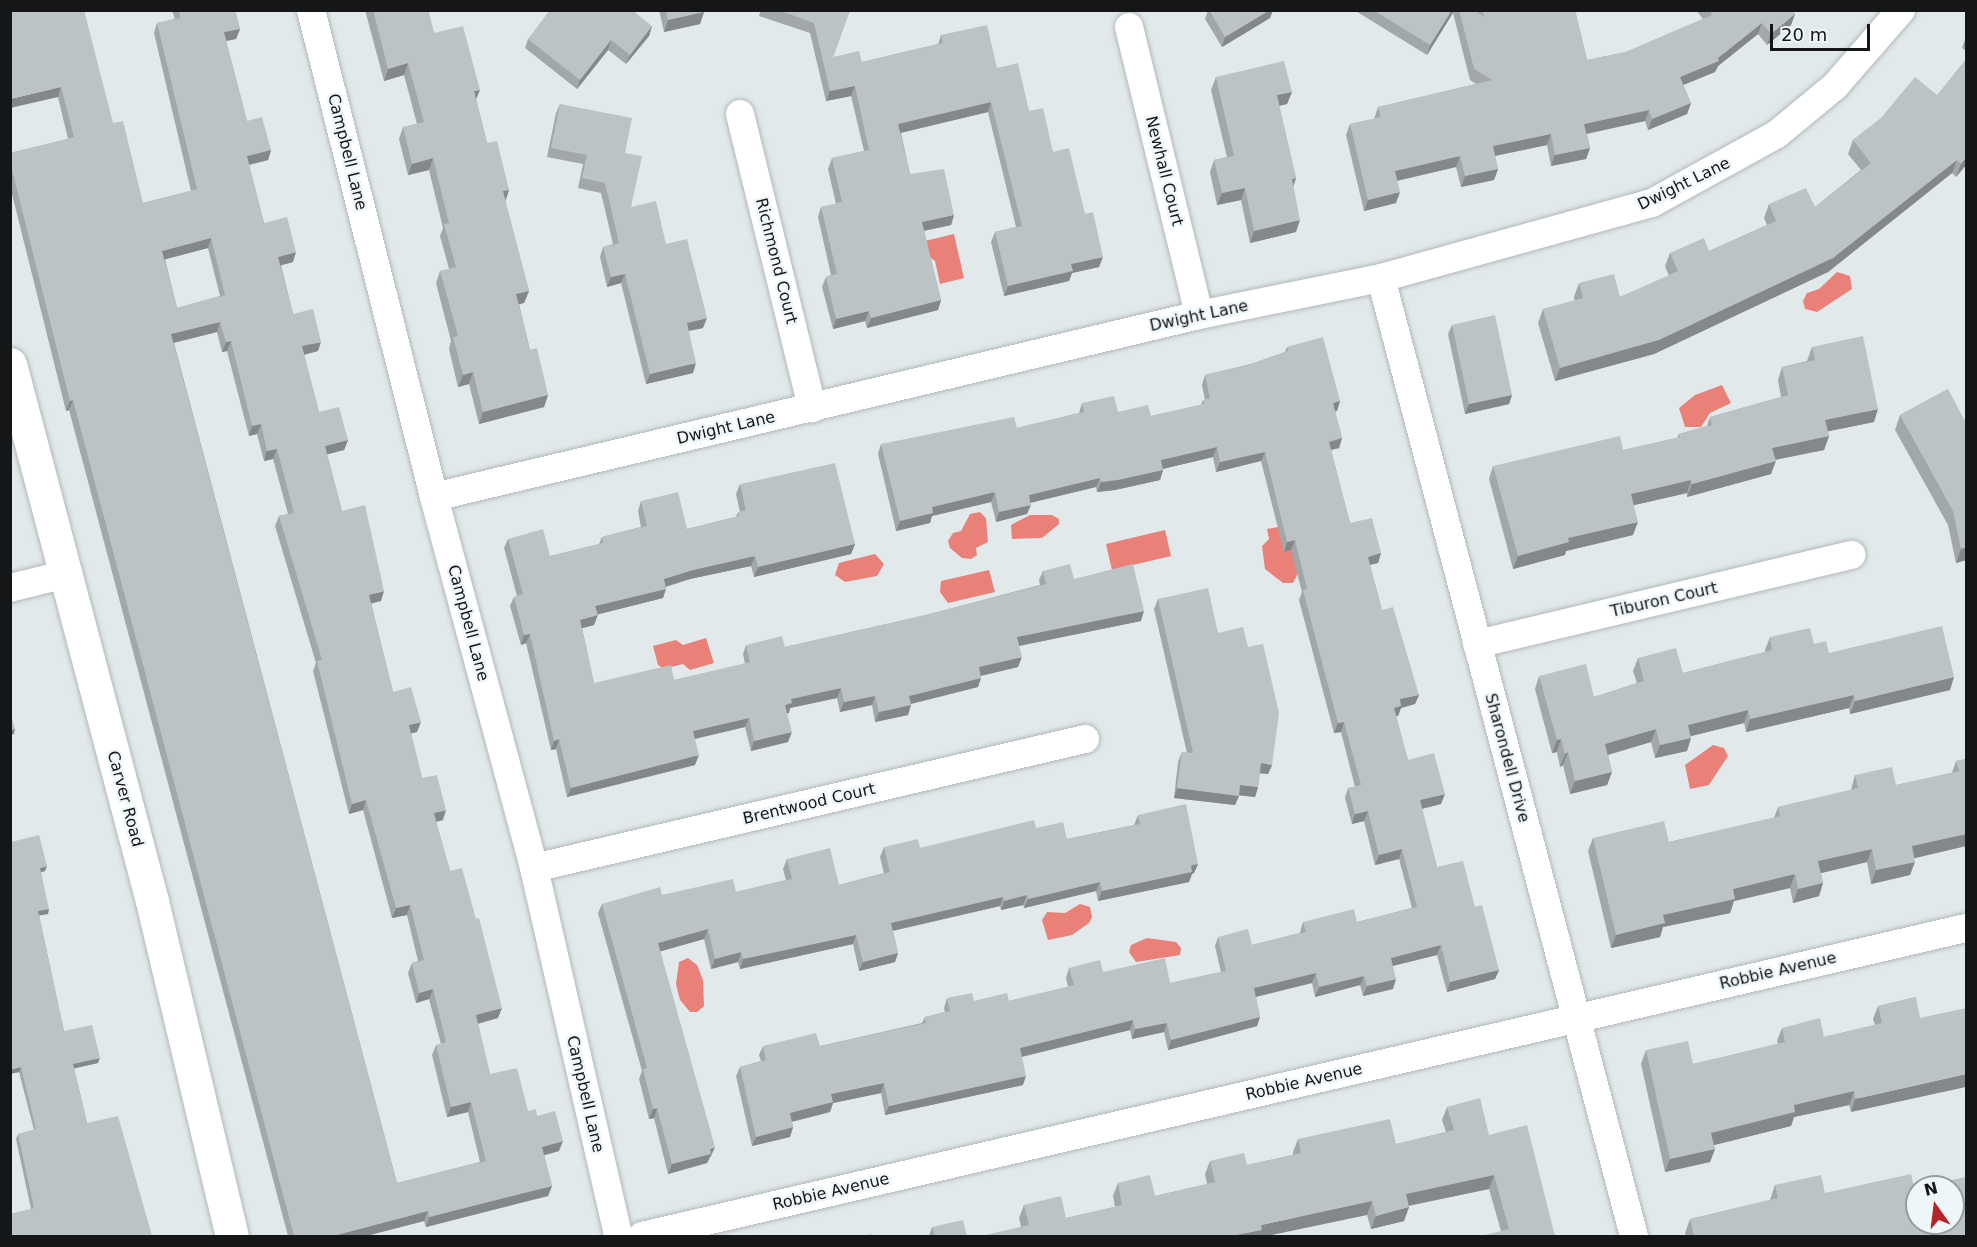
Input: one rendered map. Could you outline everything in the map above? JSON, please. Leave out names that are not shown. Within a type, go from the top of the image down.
[{"type":"street","name":"Campbell Lane","points":[[312,10],[434,497],[534,868],[618,1236]]},
{"type":"street","name":"Dwight Lane","points":[[434,497],[1199,315],[1381,278],[1652,203],[1712,173],[1777,134],[1835,86],[1900,10]]},
{"type":"street","name":"Newhall Court","points":[[1129,27],[1199,315]]},
{"type":"street","name":"Richmond Court","points":[[740,114],[812,408]]},
{"type":"street","name":"Sharondell Drive","points":[[1381,278],[1634,1236]]},
{"type":"street","name":"Carver Road","points":[[10,364],[152,901],[232,1236]]},
{"type":"street","name":"Tiburon Court","points":[[1477,644],[1852,555]]},
{"type":"street","points":[[10,588],[66,574]]},
{"type":"street","name":"Brentwood Court","points":[[534,868],[1085,739]]},
{"type":"street","name":"Robbie Avenue","points":[[642,1236],[1966,927]]},
{"type":"shaded area","points":[[954,234],[964,278],[940,284],[935,261],[912,244]]},
{"type":"shaded area","points":[[1837,272],[1850,276],[1852,289],[1817,312],[1805,309],[1803,301],[1807,293],[1819,289]]},
{"type":"shaded area","points":[[1722,385],[1731,403],[1710,413],[1701,427],[1685,427],[1679,408],[1695,395]]},
{"type":"shaded area","points":[[980,512],[986,518],[988,542],[976,548],[977,555],[971,559],[962,558],[950,548],[948,541],[953,533],[961,531],[970,514]]},
{"type":"shaded area","points":[[1030,515],[1052,515],[1059,519],[1059,524],[1042,538],[1012,539],[1011,525]]},
{"type":"shaded area","points":[[1278,527],[1284,551],[1292,549],[1298,573],[1293,583],[1283,583],[1265,569],[1262,546],[1269,539],[1267,529]]},
{"type":"shaded area","points":[[1165,530],[1171,556],[1112,570],[1106,544]]},
{"type":"shaded area","points":[[875,554],[884,564],[877,576],[845,582],[835,575],[839,563]]},
{"type":"shaded area","points":[[989,570],[995,592],[948,603],[940,592],[941,581]]},
{"type":"shaded area","points":[[706,638],[714,663],[690,670],[683,664],[664,669],[658,665],[653,646],[676,640],[683,645]]},
{"type":"shaded area","points":[[1713,745],[1724,748],[1728,756],[1709,785],[1690,789],[1685,765]]},
{"type":"shaded area","points":[[1080,904],[1090,907],[1092,917],[1089,923],[1072,935],[1048,940],[1042,920],[1047,912],[1065,913]]},
{"type":"shaded area","points":[[1147,938],[1176,942],[1181,948],[1180,955],[1136,962],[1129,952],[1131,945]]},
{"type":"shaded area","points":[[688,958],[697,965],[703,980],[704,1006],[697,1012],[690,1012],[680,1000],[676,984],[679,962]]},
{"type":"building","points":[[10,10],[84,10],[113,123],[123,121],[143,203],[197,189],[157,23],[180,18],[179,10],[235,10],[240,29],[224,32],[247,121],[262,117],[271,150],[247,156],[264,223],[287,217],[296,252],[278,257],[293,314],[313,309],[321,342],[302,346],[319,412],[339,407],[348,440],[325,446],[342,511],[365,505],[384,591],[369,595],[393,692],[411,687],[421,722],[409,725],[422,778],[437,775],[446,810],[434,813],[450,871],[462,868],[476,919],[479,918],[502,1008],[476,1015],[490,1074],[517,1068],[528,1111],[536,1109],[537,1116],[555,1111],[563,1141],[542,1147],[552,1186],[429,1217],[428,1211],[333,1236],[294,1236],[73,400],[70,401],[10,162],[10,153],[74,137],[61,87],[10,99]],"holes":[[[211,238],[225,295],[177,308],[162,251]],[[220,322],[226,342],[231,341],[252,426],[261,424],[267,451],[277,449],[294,513],[279,516],[322,660],[317,661],[352,804],[366,800],[396,908],[410,905],[424,960],[412,963],[419,993],[433,989],[446,1042],[436,1045],[451,1107],[471,1102],[486,1161],[397,1183],[171,334]]]},
{"type":"building","points":[[373,10],[428,10],[434,33],[463,26],[480,90],[474,91],[487,143],[497,141],[509,190],[503,191],[529,291],[516,294],[530,350],[537,348],[548,395],[483,412],[473,372],[463,375],[453,337],[458,336],[440,271],[456,267],[444,224],[449,223],[433,158],[412,164],[403,127],[424,122],[408,63],[388,69]]},
{"type":"building","points":[[550,10],[632,10],[652,26],[630,55],[611,40],[580,80],[528,39]]},
{"type":"building","points":[[666,10],[704,10],[704,12],[668,20]]},
{"type":"building","points":[[778,10],[850,10],[833,57],[859,51],[862,62],[943,43],[941,35],[987,25],[997,68],[1018,63],[1029,111],[1043,108],[1053,152],[1069,148],[1085,214],[1093,212],[1103,257],[1071,264],[1073,271],[1008,286],[995,232],[1022,226],[991,102],[898,124],[910,174],[944,169],[954,215],[922,222],[941,300],[871,318],[869,311],[836,319],[826,277],[837,274],[821,207],[842,202],[832,158],[869,150],[855,86],[830,91],[814,23]]},
{"type":"building","points":[[1209,10],[1270,10],[1225,37]]},
{"type":"building","points":[[1373,10],[1452,10],[1430,45]]},
{"type":"building","points":[[1459,10],[1473,10],[1485,17],[1481,10],[1575,10],[1587,60],[1626,52],[1712,15],[1709,10],[1792,10],[1795,14],[1771,34],[1762,23],[1718,58],[1719,61],[1680,77],[1691,103],[1652,119],[1649,110],[1584,124],[1590,148],[1555,155],[1551,134],[1493,146],[1498,169],[1465,176],[1460,156],[1395,171],[1400,192],[1368,200],[1350,124],[1381,117],[1378,107],[1492,80],[1474,69]]},
{"type":"building","points":[[1966,59],[1966,157],[1961,164],[1957,160],[1833,258],[1659,340],[1560,368],[1543,309],[1583,298],[1579,283],[1614,274],[1620,297],[1678,271],[1670,253],[1704,238],[1709,251],[1776,221],[1769,204],[1806,188],[1815,207],[1871,163],[1853,140],[1880,119],[1915,77],[1937,95]]},
{"type":"building","points":[[1284,61],[1292,92],[1277,95],[1296,178],[1292,179],[1300,220],[1254,231],[1245,188],[1222,193],[1214,160],[1234,156],[1216,77]]},
{"type":"building","points":[[560,104],[632,118],[625,153],[642,156],[631,207],[656,201],[666,244],[687,239],[707,318],[687,323],[696,363],[650,374],[625,274],[611,277],[603,247],[619,243],[605,183],[582,178],[587,155],[551,148]]},
{"type":"building","points":[[1495,315],[1512,395],[1469,404],[1452,325]]},
{"type":"building","points":[[1863,336],[1878,409],[1825,420],[1829,436],[1772,448],[1776,461],[1692,484],[1691,480],[1631,494],[1638,522],[1568,538],[1569,542],[1518,556],[1493,466],[1620,436],[1623,450],[1680,437],[1679,434],[1712,425],[1710,417],[1788,395],[1782,367],[1815,360],[1812,347]]},
{"type":"building","points":[[1323,337],[1340,401],[1333,403],[1342,438],[1329,442],[1350,523],[1372,518],[1381,553],[1368,557],[1382,610],[1393,607],[1419,695],[1400,699],[1401,706],[1394,708],[1408,760],[1434,753],[1445,794],[1420,800],[1437,867],[1463,861],[1475,907],[1482,905],[1499,970],[1450,982],[1441,945],[1391,958],[1396,979],[1367,986],[1364,976],[1319,987],[1316,973],[1254,988],[1260,1017],[1171,1040],[1167,1023],[1135,1029],[1133,1020],[1020,1048],[1026,1076],[889,1106],[884,1083],[831,1094],[833,1102],[790,1113],[793,1127],[756,1137],[740,1067],[766,1060],[763,1046],[816,1033],[820,1046],[926,1023],[925,1017],[950,1011],[947,998],[972,993],[974,1001],[1007,993],[1009,1001],[1074,985],[1069,968],[1100,960],[1103,972],[1165,958],[1170,983],[1226,971],[1218,937],[1248,929],[1252,945],[1306,932],[1303,922],[1354,909],[1357,922],[1417,907],[1402,849],[1379,855],[1368,811],[1355,814],[1348,788],[1361,785],[1344,722],[1338,723],[1303,590],[1307,589],[1295,540],[1287,542],[1265,452],[1220,462],[1217,447],[1161,460],[1163,470],[1118,480],[1101,482],[1100,478],[1029,495],[1031,505],[999,512],[995,492],[932,507],[933,513],[900,521],[881,444],[1014,417],[1017,428],[1084,412],[1082,403],[1114,396],[1118,412],[1148,405],[1151,416],[1204,404],[1203,400],[1210,398],[1205,375],[1251,364],[1288,351],[1287,347]]},
{"type":"building","points":[[1948,389],[1966,423],[1966,547],[1961,549],[1953,511],[1900,415]]},
{"type":"building","points":[[835,463],[855,544],[758,567],[755,556],[693,570],[664,579],[666,589],[595,606],[598,615],[580,620],[594,683],[671,665],[674,680],[750,662],[746,645],[782,636],[785,647],[926,615],[1046,584],[1043,571],[1070,564],[1074,579],[1133,564],[1144,611],[1017,637],[1022,657],[979,667],[981,678],[909,696],[911,705],[879,712],[875,696],[844,702],[841,688],[791,699],[792,703],[785,705],[792,732],[754,741],[749,718],[693,731],[699,755],[571,788],[559,739],[554,741],[530,634],[524,635],[514,597],[523,594],[508,539],[543,529],[550,556],[603,543],[602,537],[647,526],[641,501],[678,492],[687,529],[739,516],[738,512],[746,510],[740,484]]},
{"type":"building","points":[[1208,588],[1218,633],[1243,627],[1248,647],[1263,644],[1279,713],[1272,765],[1261,763],[1258,787],[1240,785],[1239,796],[1177,788],[1182,752],[1193,753],[1158,599]]},
{"type":"building","points":[[1942,626],[1954,677],[1855,701],[1854,695],[1750,719],[1748,710],[1688,725],[1691,738],[1660,745],[1656,729],[1605,744],[1612,772],[1575,781],[1568,752],[1565,754],[1561,739],[1557,740],[1539,676],[1586,664],[1594,697],[1644,681],[1638,658],[1676,648],[1683,673],[1772,650],[1770,637],[1810,628],[1814,644],[1826,641],[1829,653]]},
{"type":"building","points":[[10,712],[15,729],[10,730]]},
{"type":"building","points":[[1966,759],[1966,834],[1912,846],[1915,862],[1876,870],[1872,849],[1818,861],[1823,883],[1798,889],[1795,874],[1733,889],[1735,899],[1663,915],[1665,923],[1616,935],[1593,838],[1664,821],[1669,842],[1780,816],[1778,807],[1858,788],[1855,775],[1892,767],[1896,785],[1959,771],[1956,761]]},
{"type":"building","points":[[1186,804],[1198,864],[1191,865],[1192,872],[1102,891],[1100,882],[1028,899],[1027,895],[1004,901],[1003,897],[891,923],[898,953],[863,962],[856,935],[743,959],[741,952],[715,959],[708,929],[658,943],[715,1147],[710,1148],[711,1154],[672,1164],[657,1108],[653,1109],[643,1069],[647,1068],[602,904],[660,887],[662,895],[733,879],[736,892],[792,879],[787,859],[830,848],[839,885],[890,872],[884,847],[918,839],[920,848],[1034,820],[1036,828],[1063,822],[1067,839],[1140,824],[1138,815]]},
{"type":"building","points":[[39,835],[47,866],[40,868],[49,909],[38,911],[64,1031],[92,1025],[100,1058],[73,1064],[87,1123],[118,1116],[152,1236],[10,1236],[10,1214],[34,1208],[18,1134],[36,1129],[21,1067],[10,1070],[10,841]]},
{"type":"building","points":[[1916,997],[1920,1018],[1966,1008],[1966,1074],[1855,1099],[1854,1091],[1794,1105],[1795,1112],[1711,1133],[1715,1149],[1670,1159],[1646,1050],[1688,1041],[1693,1064],[1785,1042],[1782,1028],[1820,1018],[1824,1037],[1882,1023],[1878,1006]]},
{"type":"building","points":[[1480,1098],[1489,1135],[1527,1125],[1555,1236],[1481,1236],[1509,1229],[1494,1175],[1406,1194],[1409,1207],[1376,1216],[1372,1201],[1261,1225],[1262,1230],[1232,1236],[981,1236],[1029,1225],[1024,1205],[1061,1196],[1066,1218],[1122,1205],[1118,1183],[1150,1175],[1155,1196],[1215,1182],[1210,1161],[1244,1153],[1247,1165],[1301,1153],[1298,1139],[1390,1119],[1396,1144],[1454,1130],[1447,1107]]},
{"type":"building","points":[[1821,1175],[1825,1193],[1905,1175],[1905,1235],[1965,1235],[1966,1177],[1966,1236],[1694,1236],[1690,1219],[1778,1198],[1775,1185]]},
{"type":"building","points":[[963,1220],[967,1236],[935,1236],[932,1227]]}]
